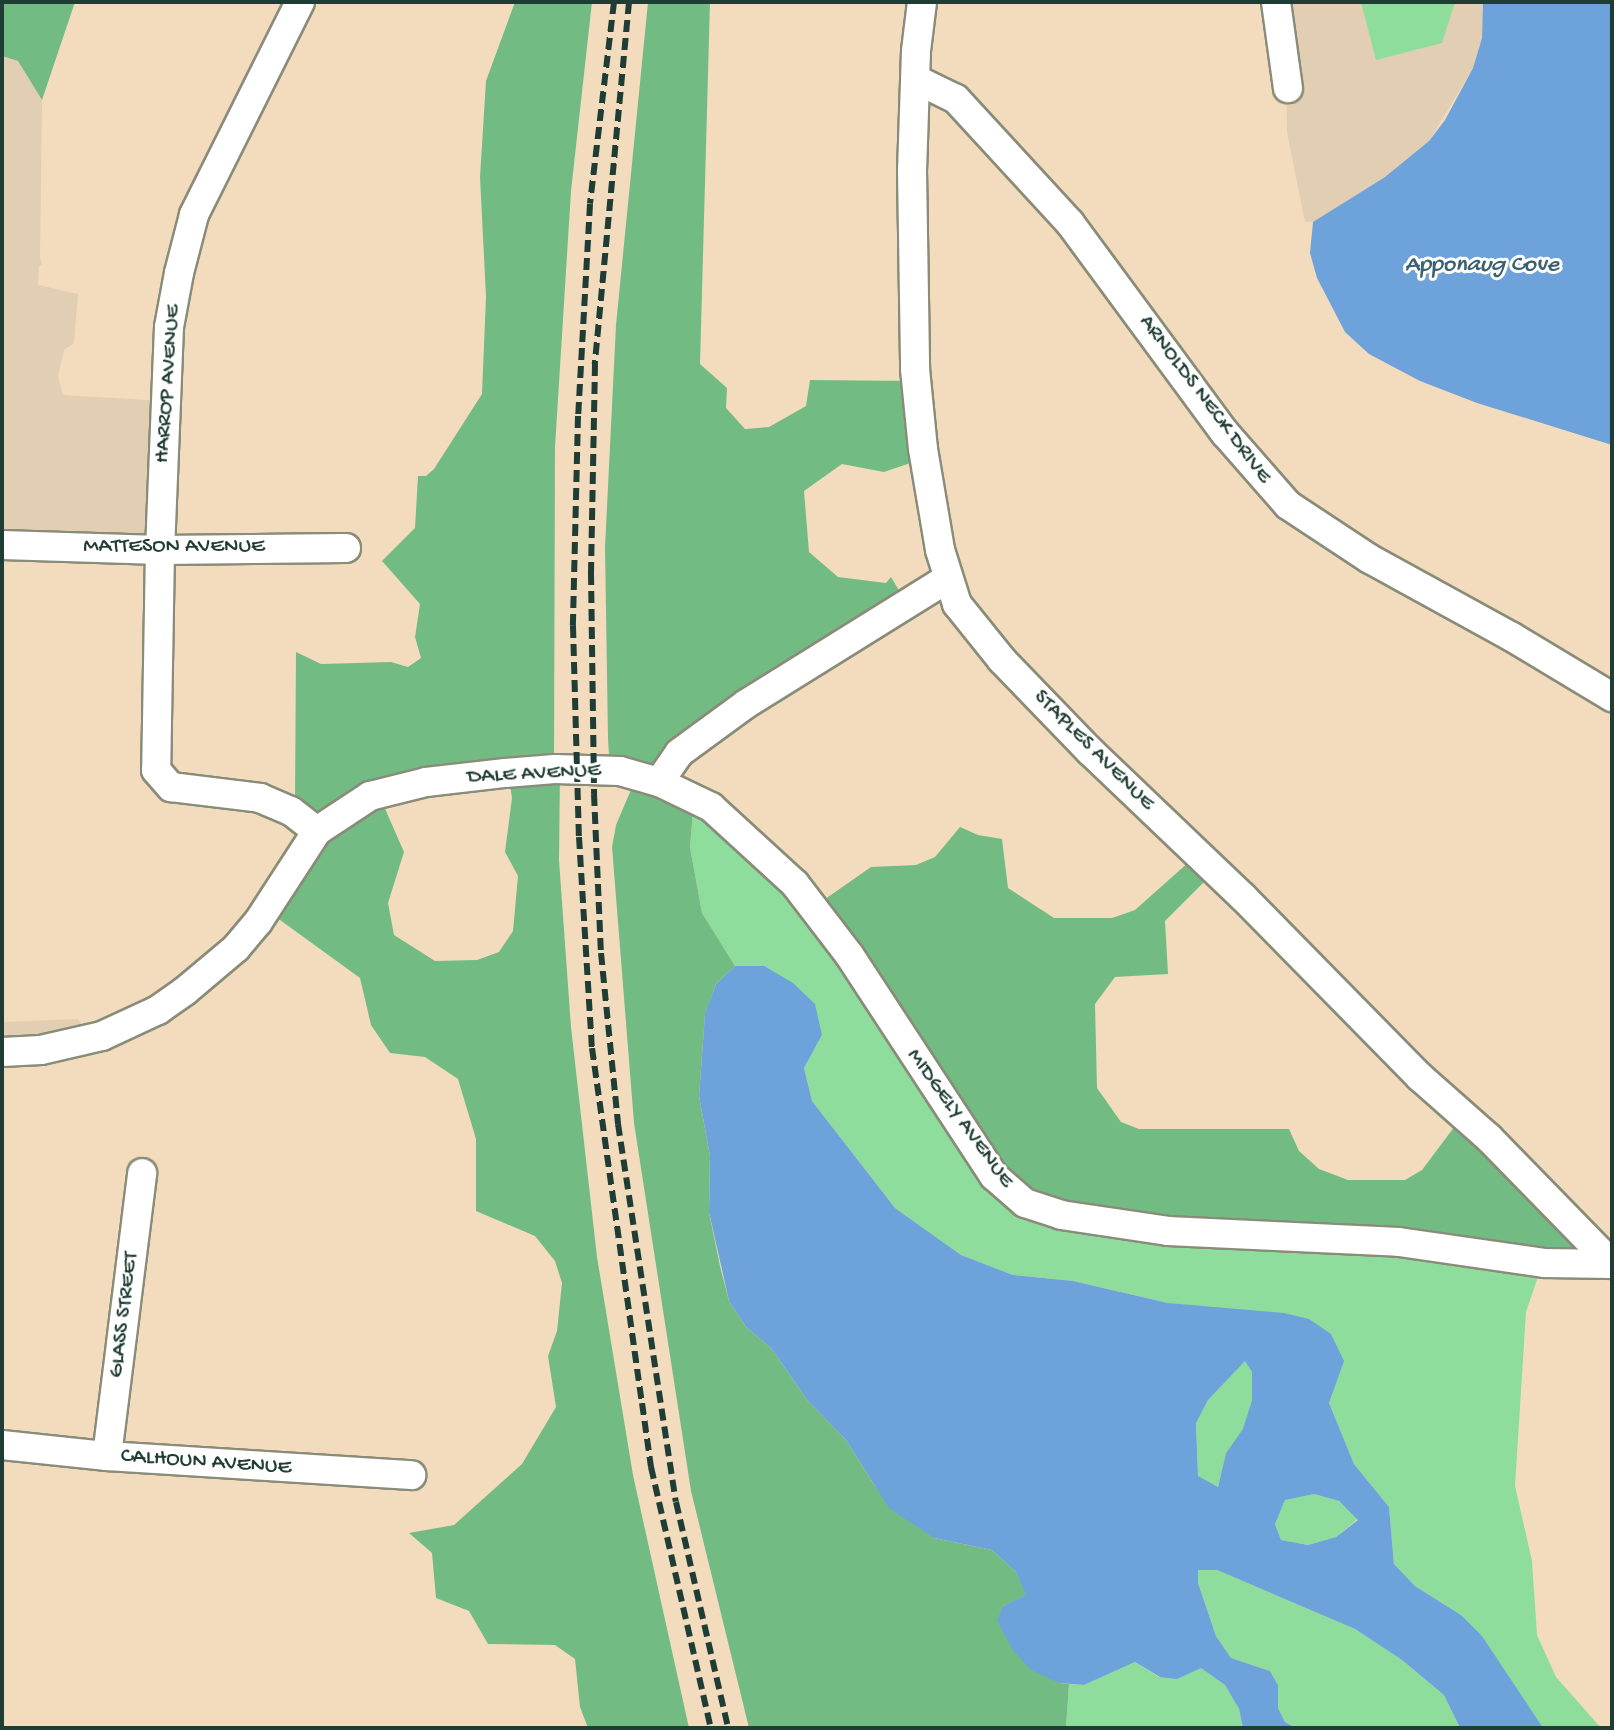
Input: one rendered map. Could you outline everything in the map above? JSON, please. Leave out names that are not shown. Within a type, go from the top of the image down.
[{"type":"street","name":"HARROP AVENUE","points":[[300,2],[194,215],[179,273],[169,327],[160,550],[156,770],[171,787],[260,798],[291,811],[317,831]]},
{"type":"street","points":[[917,80],[916,51],[922,2]]},
{"type":"street","points":[[1276,2],[1288,88]]},
{"type":"street","name":"STAPLES AVENUE","points":[[917,80],[912,170],[915,369],[923,449],[947,579],[969,623],[1090,751],[1243,897],[1420,1077],[1489,1138],[1612,1264]]},
{"type":"street","name":"ARNOLDS NECK DRIVE","points":[[917,80],[956,99],[1070,223],[1225,433],[1288,505],[1306,520],[1389,570],[1512,637],[1612,697]]},
{"type":"street","name":"MATTESON AVENUE","points":[[2,545],[160,550],[346,548]]},
{"type":"street","points":[[659,782],[679,753],[746,704],[947,579]]},
{"type":"street","name":"DALE AVENUE","points":[[317,831],[370,796],[426,782],[555,769],[620,771],[659,782]]},
{"type":"street","name":"MIDGELY AVENUE","points":[[659,782],[711,807],[795,884],[850,956],[994,1176],[1025,1203],[1061,1215],[1168,1231],[1399,1242],[1545,1263],[1612,1264]]},
{"type":"street","points":[[2,1052],[41,1050],[102,1036],[158,1010],[236,948],[258,922],[317,831]]},
{"type":"street","name":"GLASS STREET","points":[[107,1456],[142,1173]]},
{"type":"street","name":"CALHOUN AVENUE","points":[[2,1445],[107,1456],[411,1475]]},
{"type":"shaded area","points":[[1280,2],[1483,2],[1482,38],[1473,68],[1429,141],[1385,177],[1313,222],[1305,222],[1287,132],[1286,38]]},
{"type":"shaded area","points":[[2,56],[18,61],[42,100],[42,264],[39,266],[38,285],[78,294],[74,343],[64,350],[58,376],[63,395],[164,401],[160,550],[2,542]]},
{"type":"shaded area","points":[[78,1019],[88,1036],[2,1049],[2,1022]]},
{"type":"green space","points":[[2,2],[75,2],[42,100],[18,61],[2,56]]},
{"type":"green space","points":[[515,2],[592,2],[571,191],[555,447],[554,766],[560,772],[559,860],[571,1027],[597,1257],[633,1475],[689,1728],[588,1728],[580,1707],[575,1659],[555,1645],[488,1644],[469,1611],[436,1598],[432,1553],[409,1533],[454,1525],[522,1464],[556,1407],[548,1356],[557,1331],[562,1283],[555,1261],[535,1236],[476,1211],[476,1139],[458,1079],[425,1057],[390,1053],[371,1025],[360,978],[269,912],[317,828],[295,800],[296,652],[321,664],[391,662],[408,667],[421,658],[415,637],[420,604],[382,561],[415,528],[418,476],[426,476],[434,469],[482,394],[486,297],[480,177],[486,81]],"holes":[[[508,771],[512,798],[505,852],[518,876],[513,931],[499,952],[477,960],[435,961],[394,935],[388,903],[404,852],[379,795]]]},
{"type":"green space","points":[[648,2],[710,2],[700,364],[727,388],[726,408],[745,429],[769,427],[806,406],[810,380],[917,381],[928,457],[884,472],[842,464],[804,491],[809,552],[838,577],[886,583],[891,577],[907,604],[669,765],[694,800],[690,847],[702,913],[735,966],[716,984],[705,1015],[699,1096],[710,1156],[709,1212],[720,1266],[729,1301],[746,1327],[771,1348],[808,1401],[846,1440],[875,1486],[934,1538],[992,1550],[1016,1572],[1027,1595],[1003,1606],[1059,1683],[1069,1684],[1066,1728],[749,1728],[691,1491],[634,1123],[612,847],[616,825],[636,778],[610,770],[608,739],[605,547],[616,325]]},
{"type":"green space","points":[[1361,2],[1455,2],[1442,43],[1376,60]]},
{"type":"green space","points":[[694,800],[814,902],[990,1169],[1541,1268],[1526,1312],[1515,1486],[1532,1561],[1537,1635],[1556,1677],[1601,1728],[1543,1728],[1461,1615],[1415,1586],[1394,1564],[1389,1507],[1354,1464],[1329,1403],[1343,1361],[1309,1319],[1168,1303],[1073,1281],[1013,1275],[961,1255],[895,1208],[812,1101],[804,1068],[822,1035],[764,966],[735,966],[702,913],[690,847]]},
{"type":"green space","points":[[960,827],[978,835],[1002,839],[1008,888],[1054,918],[1112,918],[1135,910],[1199,853],[1213,873],[1165,921],[1168,974],[1115,977],[1095,1004],[1097,1088],[1121,1122],[1139,1129],[1289,1129],[1299,1151],[1319,1169],[1348,1180],[1405,1180],[1422,1170],[1464,1114],[1605,1258],[1163,1228],[1020,1196],[818,904],[871,867],[916,865],[935,857]]},
{"type":"green space","points":[[1245,1360],[1252,1372],[1252,1400],[1244,1429],[1226,1453],[1218,1487],[1198,1477],[1196,1422],[1208,1400]]},
{"type":"green space","points":[[1314,1494],[1339,1501],[1358,1519],[1336,1537],[1308,1545],[1281,1540],[1275,1524],[1285,1499]]},
{"type":"green space","points":[[1198,1569],[1217,1570],[1355,1629],[1402,1660],[1444,1695],[1460,1728],[1296,1728],[1285,1722],[1278,1708],[1278,1685],[1270,1671],[1231,1658],[1216,1636],[1198,1583]]},
{"type":"green space","points":[[1135,1662],[1159,1677],[1200,1667],[1225,1685],[1239,1709],[1243,1728],[1066,1728],[1069,1684],[1084,1685]]},
{"type":"water","name":"Apponaug Cove","points":[[1483,2],[1612,2],[1612,445],[1477,403],[1420,381],[1369,354],[1345,332],[1317,278],[1310,253],[1313,222],[1385,177],[1429,141],[1445,120],[1473,68],[1482,38]]},
{"type":"water","points":[[735,966],[764,966],[793,983],[815,1004],[822,1035],[804,1068],[812,1101],[895,1208],[961,1255],[1013,1275],[1073,1281],[1168,1303],[1284,1313],[1309,1319],[1331,1334],[1344,1361],[1329,1403],[1354,1464],[1389,1507],[1394,1564],[1415,1586],[1461,1615],[1482,1636],[1543,1728],[1460,1728],[1444,1695],[1402,1660],[1355,1629],[1217,1570],[1198,1570],[1198,1583],[1216,1636],[1231,1658],[1270,1671],[1278,1685],[1278,1708],[1285,1722],[1296,1728],[1243,1728],[1239,1709],[1225,1685],[1201,1668],[1177,1679],[1160,1677],[1135,1662],[1084,1685],[1059,1683],[1031,1670],[1012,1649],[997,1620],[1003,1606],[1026,1595],[1016,1572],[992,1550],[934,1538],[889,1508],[846,1440],[808,1401],[771,1348],[746,1327],[729,1301],[709,1212],[710,1156],[699,1096],[705,1014],[716,984]],"holes":[[[1245,1361],[1252,1372],[1252,1400],[1243,1429],[1226,1453],[1218,1487],[1198,1476],[1196,1423],[1208,1400]],[[1314,1494],[1339,1501],[1358,1520],[1336,1537],[1308,1545],[1281,1540],[1275,1524],[1285,1500]]]},
{"type":"railway","points":[[614,2],[590,204],[578,416],[573,626],[579,837],[592,1048],[651,1467],[711,1728]]},
{"type":"railway","points":[[629,2],[595,364],[591,573],[594,794],[601,953],[618,1124],[676,1502],[728,1728]]}]
